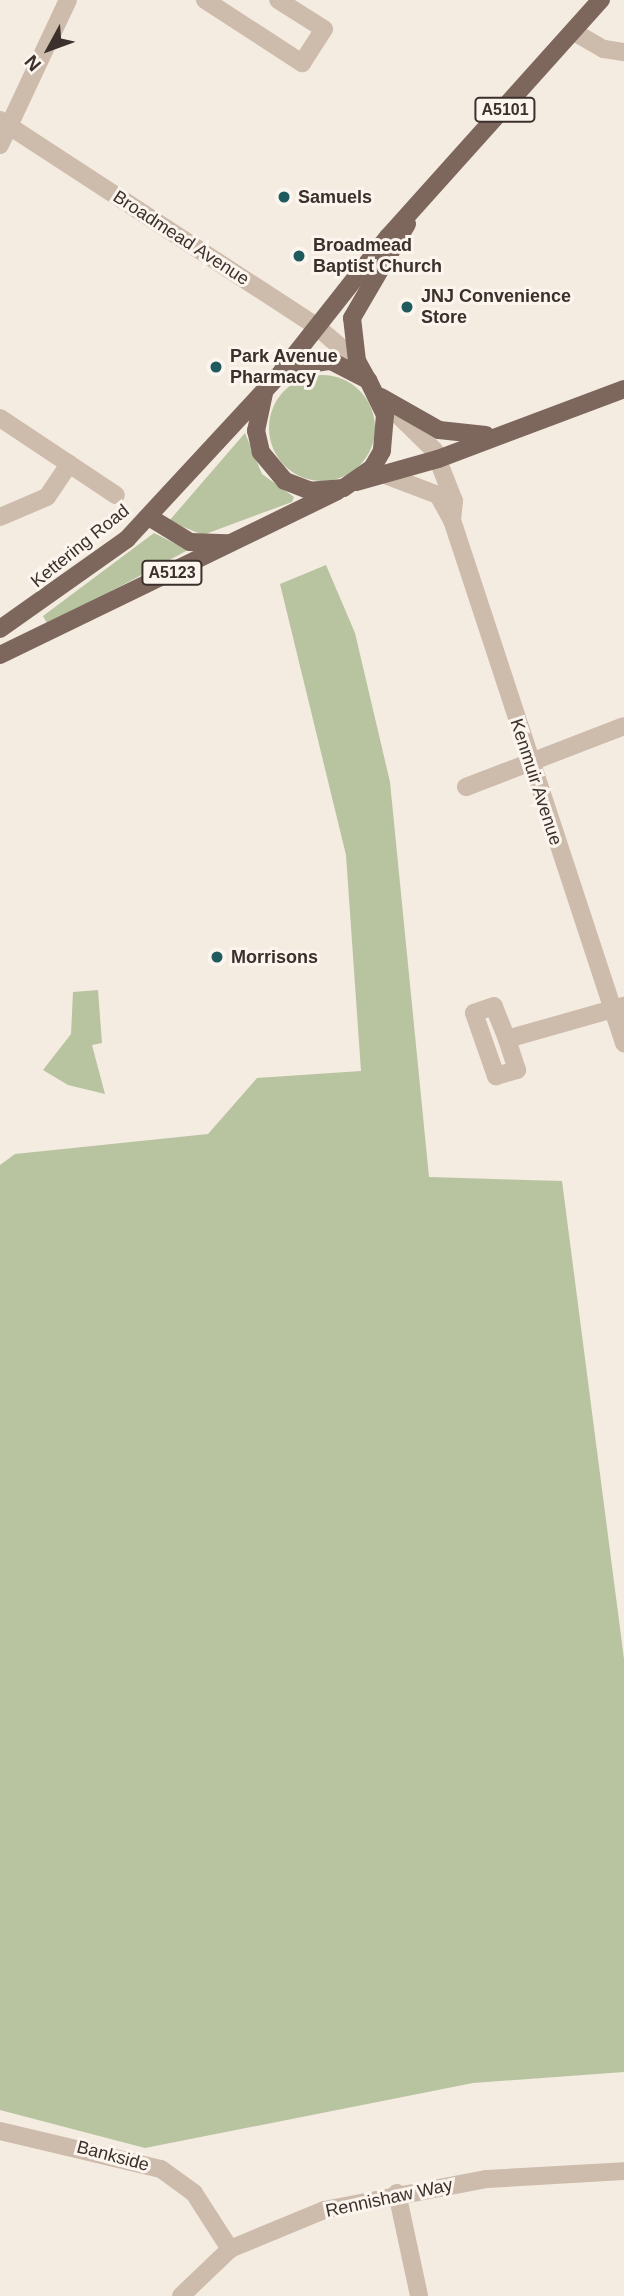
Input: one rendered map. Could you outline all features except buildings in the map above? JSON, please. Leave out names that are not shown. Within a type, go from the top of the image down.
[{"type":"main road","name":"A5101","points":[[278,376],[316,326],[601,0]]},
{"type":"main road","name":"A5101","points":[[373,387],[357,362],[352,317],[409,221]]},
{"type":"main road","points":[[331,361],[373,387],[386,434],[372,468],[349,485],[299,488],[271,468],[256,431],[264,392],[278,376],[294,366],[331,361]]},
{"type":"main road","name":"Kettering Road","points":[[373,387],[392,409],[452,433],[504,435]]},
{"type":"main road","name":"Kettering Road","points":[[0,655],[349,485],[438,459],[624,389]]},
{"type":"main road","name":"Kettering Road","points":[[0,629],[48,601],[149,517],[264,392]]},
{"type":"main road","name":"Kettering Road","points":[[149,517],[190,542],[234,542]]},
{"type":"street","points":[[0,145],[6,124],[68,0]]},
{"type":"street","points":[[205,0],[302,64],[324,29],[278,0]]},
{"type":"street","points":[[574,32],[604,49],[624,52]]},
{"type":"street","name":"Broadmead Avenue","points":[[6,124],[316,326],[357,362]]},
{"type":"street","name":"Kenmuir Avenue","points":[[392,409],[438,459],[454,501],[452,520]]},
{"type":"street","points":[[0,418],[116,495]]},
{"type":"street","points":[[0,517],[47,497],[69,464]]},
{"type":"street","name":"Kenmuir Avenue","points":[[388,475],[438,495],[452,520],[529,763],[618,1006],[624,1043]]},
{"type":"street","points":[[466,787],[624,726]]},
{"type":"street","points":[[507,1039],[618,1006]]},
{"type":"street","name":"Bankside","points":[[0,2131],[162,2169],[194,2193],[230,2249]]},
{"type":"street","name":"Rennishaw Way","points":[[181,2296],[230,2249],[324,2210],[397,2193],[624,2171]]},
{"type":"street","points":[[397,2193],[419,2296]]},
{"type":"green space","points":[[322,375],[342,379],[360,390],[371,408],[375,428],[371,448],[360,466],[342,477],[322,481],[302,477],[284,466],[273,448],[269,428],[273,408],[284,390],[302,379]]},
{"type":"green space","points":[[245,433],[262,474],[294,497],[292,502],[203,535],[169,521]]},
{"type":"green space","points":[[154,533],[188,550],[48,625],[43,616]]},
{"type":"green space","points":[[326,565],[355,633],[390,782],[429,1177],[562,1181],[624,1659],[624,2072],[473,2083],[145,2148],[0,2110],[0,1165],[15,1154],[208,1134],[257,1078],[361,1071],[346,855],[280,584]]},
{"type":"green space","points":[[98,990],[102,1043],[92,1045],[105,1094],[68,1085],[43,1070],[71,1034],[73,992]]},
{"type":"place","name":"Samuels","points":[[284,197]]},
{"type":"place","name":"Broadmead Baptist Church","points":[[299,256]]},
{"type":"place","name":"JNJ Convenience Store","points":[[407,307]]},
{"type":"place","name":"Park Avenue Pharmacy","points":[[216,367]]},
{"type":"place","name":"Morrisons","points":[[217,957]]}]
